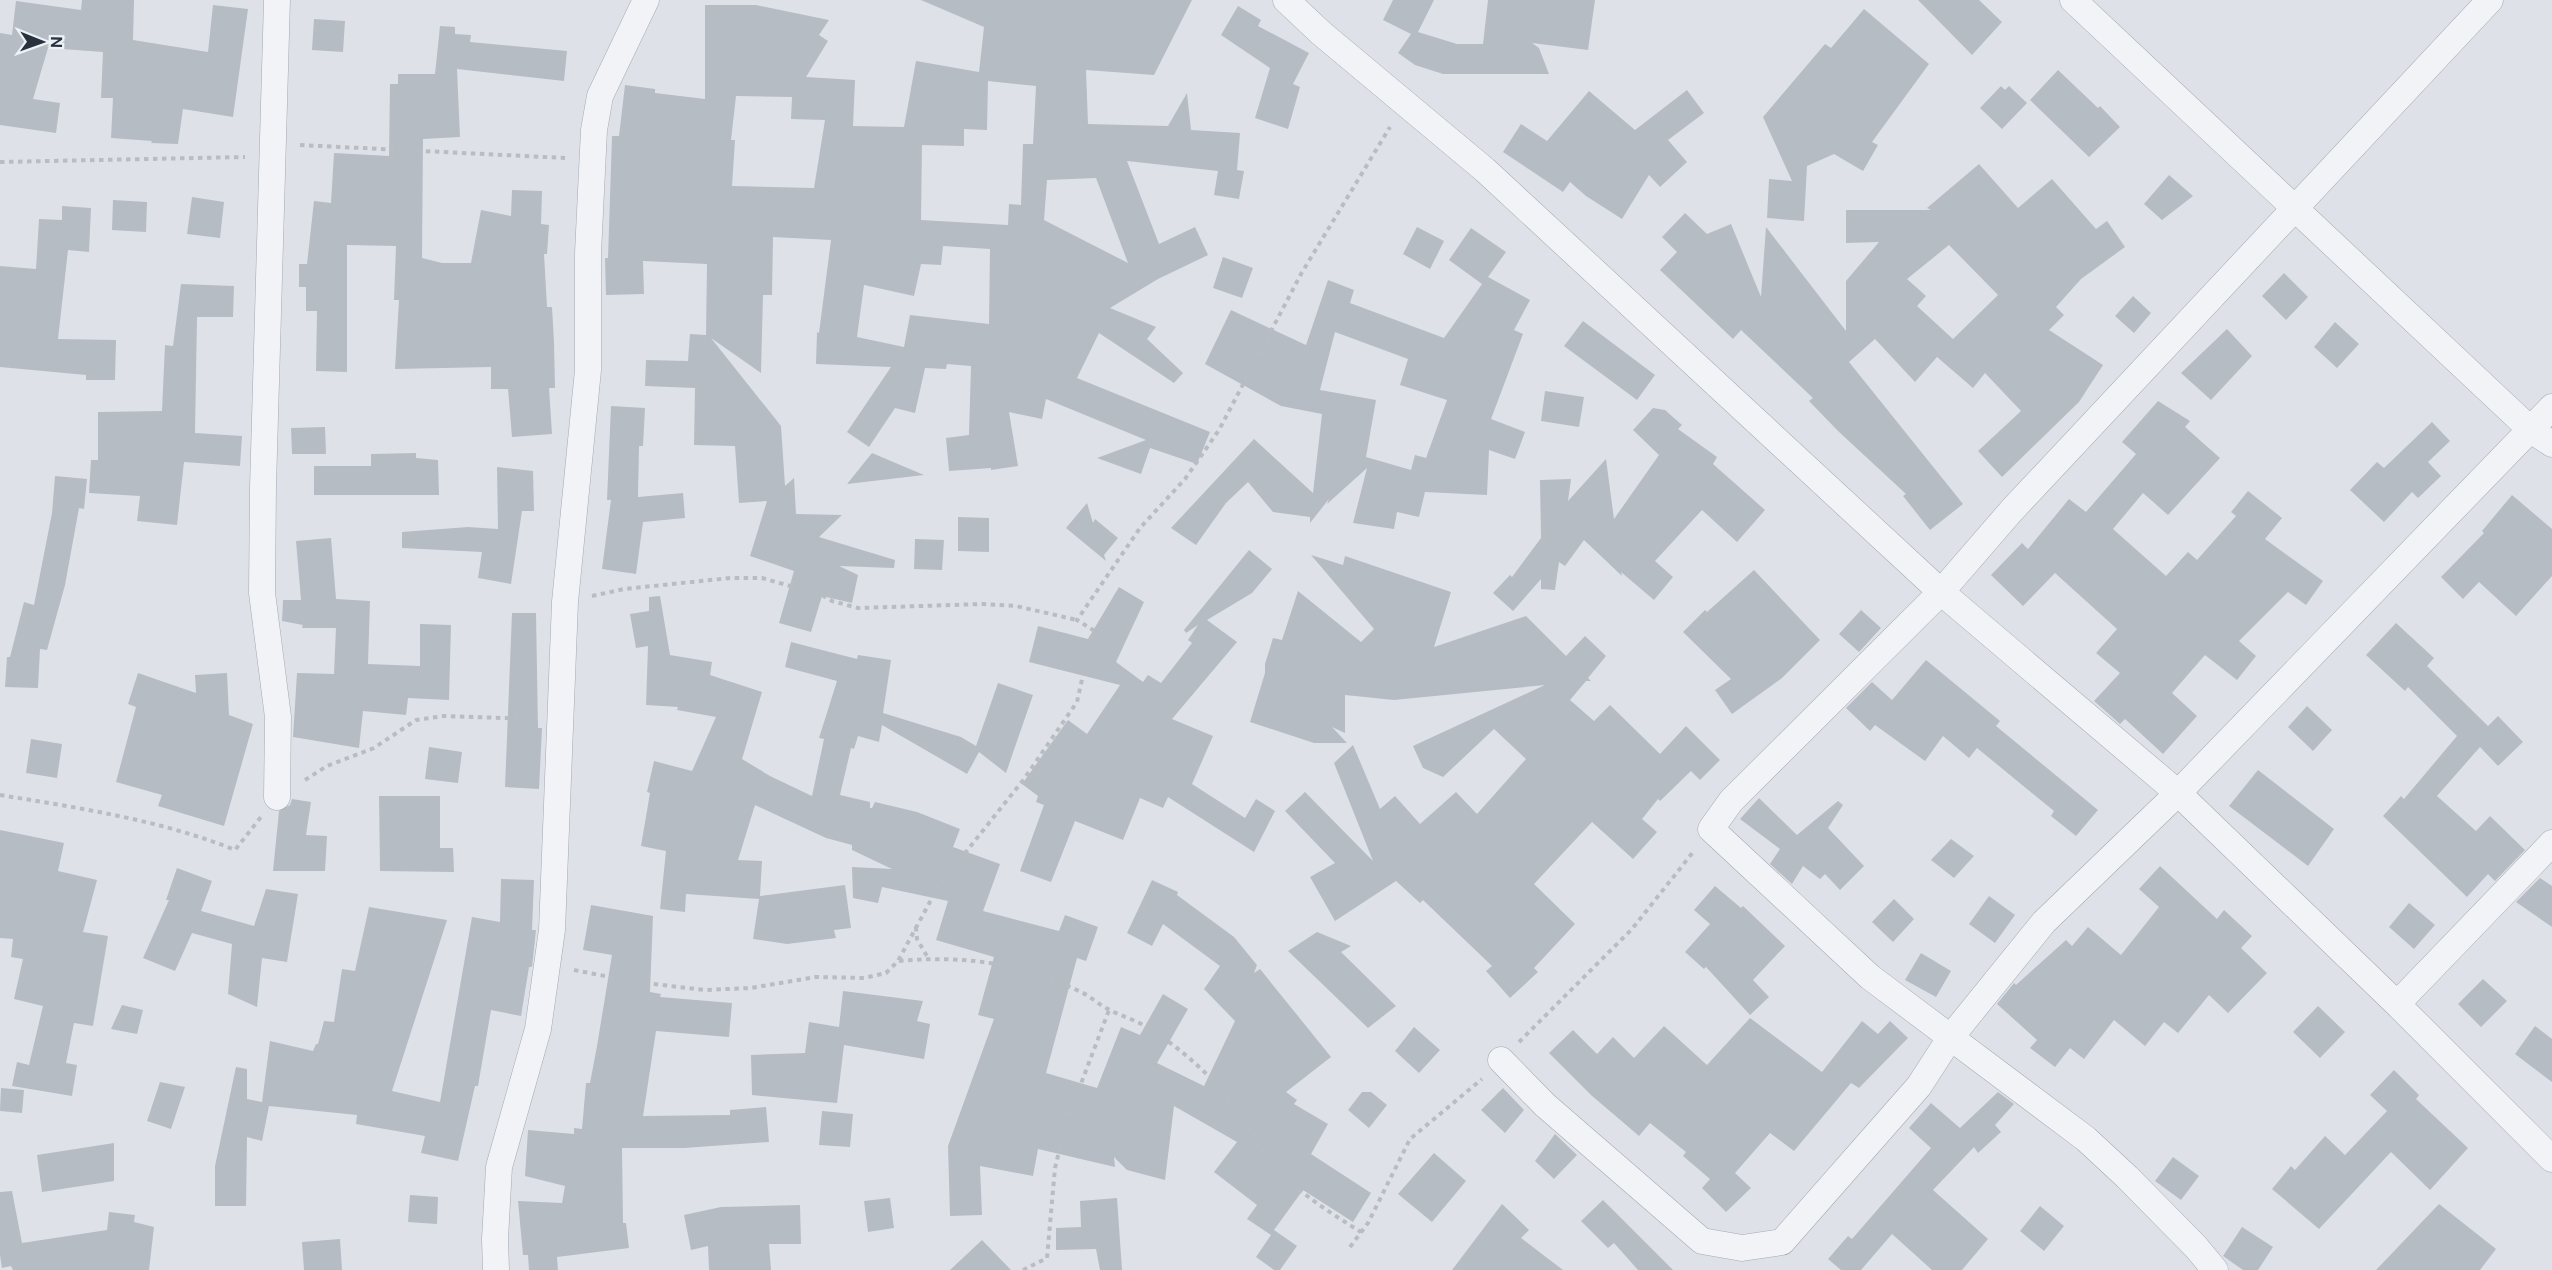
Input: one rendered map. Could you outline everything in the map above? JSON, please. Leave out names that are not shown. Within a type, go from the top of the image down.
[{"type":"street","points":[[277,0],[262,487],[262,593],[278,717],[277,797]]},
{"type":"street","points":[[496,1270],[495,1239],[499,1167],[538,1029],[545,964],[552,930],[565,602],[588,370],[588,253],[594,130],[600,96],[646,0]]},
{"type":"street","points":[[1286,0],[1321,33],[1485,170],[1941,592],[2178,793],[2397,1004],[2552,1159]]},
{"type":"street","points":[[2073,0],[2530,430],[2552,444]]},
{"type":"street","points":[[2215,1270],[2196,1246],[2086,1139],[1870,977],[1711,829],[1731,801],[1941,592],[2012,510],[2490,0]]},
{"type":"street","points":[[1501,1060],[1545,1105],[1702,1241],[1742,1248],[1782,1242],[1919,1086],[1950,1038],[2044,922],[2178,793],[2552,406]]},
{"type":"street","points":[[2397,1004],[2552,843]]},
{"type":"path","points":[[1077,620],[1140,528],[1185,479],[1219,430],[1301,274],[1405,103]]},
{"type":"path","points":[[0,162],[272,150],[592,159]]},
{"type":"path","points":[[545,964],[636,982],[705,990],[751,988],[816,977],[864,978],[886,973],[898,961],[938,887],[1017,788],[1077,702],[1093,630],[1077,620],[1016,606],[983,604],[858,608],[762,578],[730,578],[624,589],[565,602]]},
{"type":"path","points":[[1350,1247],[1361,1232],[1410,1139],[1484,1077],[1632,929],[1711,829]]},
{"type":"path","points":[[916,926],[917,939],[928,958]]},
{"type":"path","points":[[898,961],[928,958],[1002,963],[1042,975],[1082,993],[1109,1010],[1142,1024],[1174,1045],[1221,1089],[1270,1161],[1308,1196],[1361,1232]]},
{"type":"path","points":[[1023,1270],[1047,1258],[1055,1168],[1066,1124],[1109,1010]]},
{"type":"building","points":[[82,0],[134,0],[133,40],[208,52],[213,5],[248,9],[233,117],[183,109],[178,144],[111,138],[113,98],[101,98],[103,52],[48,48],[33,99],[60,103],[56,133],[0,125],[0,33],[12,35],[16,1],[81,10]]},
{"type":"building","points":[[921,0],[1192,0],[1154,75],[1086,70],[1088,124],[1168,126],[1187,93],[1191,130],[1240,133],[1237,170],[1244,171],[1239,199],[1214,195],[1218,171],[1127,161],[1159,244],[1195,227],[1208,255],[1158,279],[1110,308],[1156,327],[1147,339],[1183,373],[1174,383],[1099,333],[1077,378],[1210,432],[1197,464],[1150,448],[1141,474],[1097,458],[1146,440],[1046,399],[1042,419],[1009,412],[1018,466],[991,470],[991,468],[949,471],[946,438],[969,435],[971,366],[947,364],[946,369],[925,368],[915,413],[895,408],[869,447],[847,432],[891,367],[816,364],[817,332],[819,333],[831,240],[773,237],[772,295],[763,295],[761,373],[711,338],[781,426],[785,486],[794,478],[796,514],[842,515],[819,537],[895,560],[894,568],[839,566],[858,575],[852,603],[822,596],[811,632],[779,623],[794,571],[750,556],[767,501],[739,503],[735,446],[694,445],[695,388],[645,386],[646,360],[688,361],[690,334],[706,335],[707,264],[643,261],[644,294],[606,295],[605,258],[608,258],[612,136],[619,136],[625,85],[655,89],[655,93],[705,99],[705,5],[756,5],[829,20],[819,35],[828,41],[806,77],[855,80],[853,126],[904,127],[916,61],[979,72],[984,27]],"holes":[[[988,81],[1036,86],[1033,144],[1023,144],[1021,205],[1009,204],[1008,225],[921,220],[922,145],[964,146],[964,129],[987,130]],[[736,96],[792,97],[791,119],[825,120],[814,188],[732,186],[735,140],[731,140]],[[1096,178],[1128,263],[1044,220],[1047,180]],[[943,246],[990,249],[989,324],[910,315],[904,347],[857,337],[864,285],[914,296],[921,264],[941,265]]]},
{"type":"building","points":[[1393,0],[1434,0],[1418,32],[1457,44],[1483,44],[1488,0],[1595,0],[1588,50],[1532,43],[1539,48],[1549,74],[1443,74],[1415,65],[1398,53],[1411,34],[1383,20]]},
{"type":"building","points":[[1918,0],[1979,0],[2002,22],[1972,55]]},
{"type":"building","points":[[1238,6],[1261,20],[1258,26],[1309,53],[1293,84],[1300,87],[1288,129],[1255,118],[1270,68],[1221,35]]},
{"type":"building","points":[[1864,9],[1929,64],[1872,142],[1878,145],[1863,171],[1834,154],[1807,166],[1804,221],[1767,218],[1769,179],[1792,181],[1763,117],[1825,44],[1831,48]]},
{"type":"building","points":[[314,19],[345,21],[343,52],[312,50]]},
{"type":"building","points":[[440,26],[455,27],[455,34],[471,35],[470,42],[567,51],[564,81],[457,69],[460,137],[423,139],[422,258],[442,263],[471,263],[481,210],[511,216],[512,190],[542,191],[541,224],[549,225],[547,254],[544,254],[547,307],[552,307],[554,342],[555,388],[549,388],[552,434],[512,437],[508,389],[491,389],[491,367],[395,369],[399,300],[394,300],[396,246],[347,245],[347,372],[316,371],[317,311],[306,311],[306,287],[299,287],[299,264],[307,264],[314,201],[331,203],[334,153],[389,156],[390,84],[398,84],[398,74],[435,74]]},
{"type":"building","points":[[2058,70],[2098,108],[2100,106],[2120,127],[2089,157],[2030,100]]},
{"type":"building","points":[[2001,86],[2005,90],[2009,86],[2027,103],[2002,129],[1980,108]]},
{"type":"building","points":[[1687,90],[1704,113],[1668,140],[1687,162],[1660,187],[1649,175],[1622,219],[1586,196],[1570,182],[1563,192],[1503,152],[1521,124],[1547,141],[1589,91],[1635,130]]},
{"type":"building","points":[[1979,164],[2018,208],[2052,179],[2096,229],[2107,221],[2125,247],[2081,279],[2056,307],[2064,315],[2049,330],[2103,365],[2079,402],[2002,477],[1978,451],[2021,411],[1985,373],[1973,388],[1937,357],[1915,382],[1875,339],[1849,362],[1963,504],[1930,530],[1903,496],[1906,494],[1838,431],[1809,401],[1813,398],[1741,330],[1733,339],[1660,270],[1677,252],[1662,237],[1685,213],[1707,234],[1731,224],[1761,297],[1766,227],[1846,331],[1846,281],[1879,242],[1846,243],[1846,210],[1931,210],[1927,208]],"holes":[[[1949,245],[1998,295],[1953,339],[1917,306],[1926,296],[1907,279]]]},
{"type":"building","points":[[2169,175],[2193,196],[2162,220],[2144,204]]},
{"type":"building","points":[[192,197],[224,202],[220,238],[187,234]]},
{"type":"building","points":[[113,200],[147,202],[146,232],[112,230]]},
{"type":"building","points":[[62,206],[91,208],[89,252],[68,250],[58,339],[116,340],[115,380],[86,380],[86,375],[0,367],[0,266],[36,269],[39,219],[62,220]]},
{"type":"building","points":[[1417,227],[1444,241],[1430,269],[1403,254]]},
{"type":"building","points":[[1471,228],[1506,252],[1488,277],[1530,300],[1514,330],[1523,334],[1491,419],[1525,432],[1515,459],[1489,450],[1487,495],[1425,492],[1419,517],[1397,512],[1394,529],[1353,523],[1367,468],[1327,504],[1329,499],[1310,523],[1310,517],[1273,512],[1248,482],[1226,503],[1196,545],[1171,528],[1254,439],[1313,493],[1322,414],[1281,406],[1205,364],[1231,310],[1306,345],[1328,280],[1354,290],[1350,303],[1444,338],[1482,284],[1449,260]],"holes":[[[1335,332],[1408,359],[1400,385],[1447,400],[1426,458],[1415,455],[1411,470],[1366,457],[1376,400],[1320,390]]]},
{"type":"building","points":[[1223,257],[1253,268],[1242,298],[1213,288]]},
{"type":"building","points":[[2284,273],[2308,297],[2286,320],[2262,296]]},
{"type":"building","points":[[181,284],[234,286],[233,317],[197,317],[195,433],[242,436],[240,466],[184,462],[177,525],[137,521],[140,496],[89,493],[91,460],[98,460],[98,412],[162,411],[165,345],[173,346]]},
{"type":"building","points":[[2133,296],[2151,313],[2134,333],[2115,316]]},
{"type":"building","points":[[1583,321],[1655,375],[1637,400],[1564,346]]},
{"type":"building","points":[[2335,322],[2359,344],[2337,368],[2314,347]]},
{"type":"building","points":[[2227,329],[2252,356],[2211,400],[2181,373]]},
{"type":"building","points":[[1545,391],[1584,397],[1579,427],[1541,421]]},
{"type":"building","points":[[2158,401],[2190,421],[2185,427],[2220,458],[2168,515],[2143,493],[2113,529],[2166,576],[2188,552],[2197,560],[2236,516],[2231,512],[2248,491],[2282,518],[2265,539],[2323,581],[2306,605],[2288,592],[2239,641],[2256,656],[2237,680],[2205,655],[2172,693],[2197,716],[2163,754],[2125,719],[2120,724],[2094,701],[2120,673],[2096,653],[2117,629],[2055,573],[2023,606],[1991,575],[2022,543],[2028,549],[2069,499],[2086,512],[2136,454],[2122,442]]},
{"type":"building","points":[[611,406],[645,408],[643,446],[639,446],[638,497],[683,493],[685,518],[643,522],[636,574],[602,569],[611,500],[607,500]]},
{"type":"building","points":[[1653,408],[1665,410],[1682,425],[1678,429],[1717,457],[1713,464],[1765,510],[1737,542],[1702,510],[1655,561],[1673,577],[1654,600],[1621,572],[1622,576],[1584,540],[1565,566],[1559,562],[1555,590],[1541,589],[1541,579],[1513,611],[1493,593],[1510,575],[1512,577],[1541,538],[1540,480],[1571,479],[1568,501],[1606,459],[1614,519],[1659,455],[1633,430]]},
{"type":"building","points":[[2432,422],[2450,441],[2428,462],[2441,476],[2418,498],[2412,492],[2384,522],[2350,490],[2377,462],[2384,468]]},
{"type":"building","points":[[325,427],[326,454],[292,454],[291,428]]},
{"type":"building","points":[[416,453],[416,458],[438,460],[439,495],[314,495],[314,466],[371,466],[371,454]]},
{"type":"building","points":[[872,453],[924,475],[847,484]]},
{"type":"building","points":[[497,467],[533,471],[534,511],[522,511],[511,584],[478,578],[482,552],[402,548],[402,532],[468,527],[498,529]]},
{"type":"building","points":[[55,476],[87,479],[84,509],[79,508],[65,585],[47,650],[40,649],[38,688],[5,687],[7,657],[10,657],[24,602],[34,605],[52,513]]},
{"type":"building","points":[[2512,495],[2552,529],[2552,576],[2516,616],[2479,582],[2463,599],[2441,577],[2484,533],[2482,531]]},
{"type":"building","points":[[1087,503],[1093,523],[1095,519],[1118,538],[1104,555],[1106,561],[1066,528]]},
{"type":"building","points":[[958,517],[989,518],[989,552],[958,551]]},
{"type":"building","points":[[331,538],[336,599],[370,601],[368,664],[420,666],[420,624],[451,625],[449,700],[408,698],[406,715],[363,711],[359,748],[293,737],[297,673],[334,674],[336,628],[302,628],[303,625],[282,621],[283,600],[301,600],[296,541]]},
{"type":"building","points":[[915,539],[944,540],[942,570],[914,569]]},
{"type":"building","points":[[1249,550],[1272,569],[1252,593],[1207,620],[1237,642],[1172,719],[1213,736],[1192,784],[1245,818],[1256,799],[1275,811],[1254,852],[1168,797],[1163,808],[1140,798],[1123,840],[1075,821],[1051,882],[1020,871],[1044,805],[1036,802],[1038,796],[1022,784],[1068,720],[1087,734],[1120,685],[1029,662],[1038,626],[1088,639],[1119,587],[1144,602],[1116,662],[1143,682],[1148,675],[1161,683],[1192,643],[1188,640],[1198,625],[1186,633],[1184,630]]},
{"type":"building","points":[[1311,555],[1343,565],[1345,556],[1451,592],[1434,647],[1526,616],[1566,656],[1585,636],[1606,656],[1588,678],[1591,681],[1586,681],[1570,700],[1594,721],[1610,705],[1660,754],[1686,726],[1720,760],[1700,780],[1691,771],[1660,801],[1658,799],[1642,819],[1657,832],[1633,859],[1592,822],[1534,884],[1575,924],[1534,968],[1538,972],[1510,998],[1486,971],[1492,966],[1423,900],[1420,903],[1396,881],[1335,921],[1310,877],[1335,863],[1285,811],[1305,792],[1373,861],[1334,763],[1353,745],[1380,809],[1395,796],[1420,824],[1456,792],[1477,814],[1526,759],[1494,729],[1443,777],[1423,768],[1413,746],[1545,685],[1394,700],[1345,695],[1345,733],[1332,727],[1347,743],[1314,743],[1250,722],[1273,638],[1282,640],[1298,591],[1361,642],[1374,629]]},
{"type":"building","points":[[1754,570],[1820,640],[1782,678],[1732,714],[1715,690],[1731,679],[1683,632],[1705,610],[1707,612]]},
{"type":"building","points":[[660,596],[670,655],[712,662],[710,675],[762,692],[742,759],[770,776],[812,796],[824,739],[819,738],[837,681],[785,667],[791,642],[857,659],[858,655],[891,660],[883,713],[961,737],[976,746],[998,683],[1033,695],[1006,773],[979,752],[967,774],[882,725],[879,742],[858,736],[854,749],[851,748],[840,795],[870,802],[870,808],[875,802],[917,812],[960,829],[953,847],[1000,864],[983,911],[1059,931],[1065,915],[1098,927],[1086,961],[1077,958],[1046,1073],[1097,1088],[1121,1027],[1140,1035],[1163,994],[1188,1009],[1157,1063],[1204,1086],[1235,1021],[1204,989],[1220,966],[1163,924],[1152,946],[1127,933],[1152,880],[1178,892],[1177,895],[1234,937],[1257,965],[1254,973],[1260,969],[1331,1057],[1286,1092],[1297,1100],[1294,1104],[1328,1124],[1311,1154],[1371,1193],[1353,1222],[1303,1190],[1274,1230],[1297,1246],[1280,1270],[1274,1270],[1256,1257],[1271,1235],[1247,1219],[1257,1205],[1214,1172],[1237,1142],[1174,1106],[1165,1180],[1127,1170],[1114,1157],[1115,1167],[1038,1149],[1033,1176],[980,1166],[982,1215],[950,1216],[948,1146],[994,1019],[978,1015],[994,957],[936,940],[948,901],[882,887],[878,903],[853,898],[852,867],[892,869],[852,850],[852,845],[826,838],[755,805],[738,860],[762,861],[760,896],[845,885],[851,928],[834,930],[836,938],[787,944],[753,939],[759,899],[686,894],[685,912],[660,909],[666,851],[641,846],[650,793],[647,792],[654,761],[692,771],[716,717],[677,710],[678,707],[646,705],[648,646],[636,648],[630,614],[649,611],[649,597]]},
{"type":"building","points":[[1861,610],[1881,628],[1859,652],[1839,634]]},
{"type":"building","points":[[512,613],[536,613],[538,728],[542,728],[539,789],[505,787]]},
{"type":"building","points":[[2396,623],[2434,658],[2427,666],[2488,726],[2498,716],[2523,742],[2498,766],[2480,747],[2437,796],[2476,831],[2490,816],[2525,850],[2495,881],[2488,874],[2467,897],[2383,816],[2401,796],[2404,799],[2457,736],[2408,687],[2405,691],[2366,655]]},
{"type":"building","points":[[1926,660],[2000,721],[1996,726],[2098,810],[2076,836],[2051,816],[2054,811],[1977,748],[1969,758],[1943,736],[1925,761],[1875,725],[1870,731],[1846,708],[1872,682],[1892,700]]},
{"type":"building","points":[[138,673],[196,693],[195,675],[227,673],[229,715],[253,724],[224,826],[158,806],[162,795],[116,782],[136,707],[128,704]]},
{"type":"building","points":[[2307,706],[2332,730],[2313,751],[2288,727]]},
{"type":"building","points":[[31,739],[62,744],[57,778],[26,773]]},
{"type":"building","points":[[429,747],[462,752],[458,783],[425,779]]},
{"type":"building","points":[[2258,770],[2334,829],[2308,866],[2229,806]]},
{"type":"building","points":[[379,796],[440,796],[440,848],[453,848],[454,872],[380,871]]},
{"type":"building","points":[[1759,798],[1797,835],[1838,801],[1843,805],[1828,828],[1864,866],[1840,890],[1825,874],[1820,879],[1803,866],[1792,884],[1770,864],[1780,849],[1740,819]]},
{"type":"building","points":[[292,799],[311,802],[306,835],[327,836],[325,871],[273,871],[279,811],[290,805]]},
{"type":"building","points":[[0,830],[64,843],[58,871],[97,880],[83,932],[108,936],[93,1026],[74,1023],[66,1063],[77,1065],[72,1096],[12,1086],[17,1062],[29,1065],[43,1006],[14,999],[23,959],[11,957],[13,939],[0,938]]},
{"type":"building","points":[[1951,839],[1974,856],[1954,878],[1931,860]]},
{"type":"building","points":[[2160,866],[2217,919],[2224,910],[2252,936],[2241,948],[2267,973],[2228,1013],[2209,995],[2178,1033],[2164,1022],[2145,1046],[2114,1020],[2084,1059],[2070,1048],[2055,1067],[2030,1048],[2037,1040],[1997,1004],[2014,983],[2016,985],[2066,940],[2072,946],[2088,927],[2121,955],[2159,907],[2139,889]]},
{"type":"building","points":[[177,868],[212,881],[201,911],[254,926],[266,889],[298,894],[287,962],[262,958],[257,1007],[228,994],[232,944],[192,933],[175,971],[143,958],[169,900],[166,900]]},
{"type":"building","points":[[2540,878],[2552,886],[2552,927],[2516,902]]},
{"type":"building","points":[[501,879],[534,880],[532,930],[536,930],[532,967],[529,967],[521,1016],[491,1010],[478,1086],[475,1086],[458,1161],[421,1153],[425,1136],[356,1124],[357,1115],[269,1106],[262,1141],[247,1137],[246,1206],[215,1206],[215,1166],[236,1067],[247,1069],[247,1099],[262,1102],[270,1041],[313,1051],[318,1044],[324,1021],[334,1022],[342,969],[355,971],[369,907],[447,920],[392,1091],[440,1102],[472,917],[500,922]]},
{"type":"building","points":[[1715,886],[1741,908],[1743,906],[1785,946],[1753,980],[1769,997],[1750,1015],[1706,967],[1704,969],[1685,952],[1710,924],[1694,910]]},
{"type":"building","points":[[1989,896],[2015,915],[1995,943],[1969,924]]},
{"type":"building","points":[[1894,899],[1914,919],[1893,942],[1872,922]]},
{"type":"building","points":[[2409,903],[2435,925],[2414,949],[2389,927]]},
{"type":"building","points":[[591,905],[653,916],[650,992],[661,994],[660,997],[732,1003],[729,1037],[656,1031],[643,1116],[730,1115],[730,1110],[766,1107],[769,1142],[684,1148],[622,1148],[623,1223],[626,1223],[629,1248],[557,1257],[558,1270],[529,1270],[528,1255],[523,1255],[518,1201],[562,1203],[565,1186],[525,1176],[528,1130],[574,1134],[574,1128],[582,1129],[586,1083],[590,1083],[597,1046],[612,955],[583,950]]},
{"type":"building","points":[[1317,932],[1351,946],[1341,952],[1396,1006],[1368,1028],[1288,951]]},
{"type":"building","points":[[1921,953],[1951,971],[1936,997],[1905,980]]},
{"type":"building","points":[[2483,979],[2507,1001],[2481,1027],[2458,1004]]},
{"type":"building","points":[[843,991],[923,1001],[917,1021],[930,1024],[924,1059],[844,1045],[837,1103],[752,1095],[751,1055],[805,1053],[809,1022],[839,1027]]},
{"type":"building","points":[[122,1005],[143,1010],[137,1034],[111,1029]]},
{"type":"building","points":[[2318,1006],[2345,1032],[2320,1058],[2293,1032]]},
{"type":"building","points":[[1750,1018],[1822,1072],[1862,1021],[1878,1034],[1890,1021],[1908,1038],[1859,1088],[1851,1083],[1794,1151],[1770,1133],[1735,1173],[1751,1188],[1726,1212],[1702,1188],[1710,1179],[1683,1156],[1686,1152],[1650,1123],[1639,1136],[1591,1095],[1549,1053],[1573,1030],[1597,1054],[1613,1037],[1634,1058],[1664,1026],[1707,1065]]},
{"type":"building","points":[[2535,1026],[2552,1039],[2552,1082],[2515,1054]]},
{"type":"building","points":[[1414,1027],[1440,1050],[1419,1073],[1395,1051]]},
{"type":"building","points":[[2394,1070],[2419,1095],[2416,1099],[2468,1148],[2430,1190],[2391,1152],[2319,1229],[2272,1189],[2291,1166],[2295,1170],[2325,1136],[2345,1155],[2387,1111],[2370,1095]]},
{"type":"building","points":[[160,1082],[185,1087],[171,1129],[147,1121]]},
{"type":"building","points":[[1,1088],[24,1090],[22,1113],[0,1111]]},
{"type":"building","points":[[1503,1088],[1524,1110],[1505,1133],[1481,1110]]},
{"type":"building","points":[[1362,1092],[1371,1092],[1387,1105],[1369,1128],[1348,1110]]},
{"type":"building","points":[[1998,1092],[2014,1104],[1995,1125],[2001,1132],[1978,1153],[1974,1147],[1933,1190],[1988,1239],[1962,1270],[1932,1270],[1892,1234],[1861,1270],[1841,1270],[1828,1259],[1848,1236],[1852,1239],[1931,1148],[1909,1128],[1931,1103],[1960,1128]]},
{"type":"building","points":[[822,1111],[853,1114],[850,1147],[819,1145]]},
{"type":"building","points":[[1555,1134],[1577,1155],[1554,1179],[1535,1161]]},
{"type":"building","points":[[114,1143],[114,1181],[42,1192],[37,1155]]},
{"type":"building","points":[[1434,1153],[1466,1181],[1432,1222],[1398,1194]]},
{"type":"building","points":[[2173,1157],[2199,1176],[2181,1200],[2155,1181]]},
{"type":"building","points":[[12,1191],[22,1243],[107,1230],[109,1212],[135,1215],[134,1222],[154,1227],[149,1270],[13,1270],[11,1266],[2,1268],[0,1192]]},
{"type":"building","points":[[410,1195],[438,1197],[437,1224],[408,1222]]},
{"type":"building","points":[[890,1198],[894,1228],[868,1232],[864,1201]]},
{"type":"building","points":[[1117,1198],[1122,1270],[1100,1270],[1096,1249],[1056,1250],[1056,1228],[1081,1227],[1080,1201]]},
{"type":"building","points":[[1603,1200],[1673,1270],[1638,1270],[1614,1243],[1608,1248],[1581,1221]]},
{"type":"building","points":[[1502,1204],[1529,1230],[1521,1238],[1563,1270],[1452,1270]]},
{"type":"building","points":[[2439,1204],[2496,1249],[2480,1270],[2376,1270]]},
{"type":"building","points":[[800,1205],[801,1244],[769,1244],[771,1270],[709,1270],[708,1246],[691,1250],[684,1215],[721,1207]]},
{"type":"building","points":[[2040,1206],[2064,1226],[2044,1251],[2020,1231]]},
{"type":"building","points":[[2242,1227],[2273,1247],[2258,1270],[2243,1270],[2223,1256]]},
{"type":"building","points":[[340,1239],[342,1270],[304,1270],[302,1242]]},
{"type":"building","points":[[982,1240],[1011,1270],[950,1270]]}]
